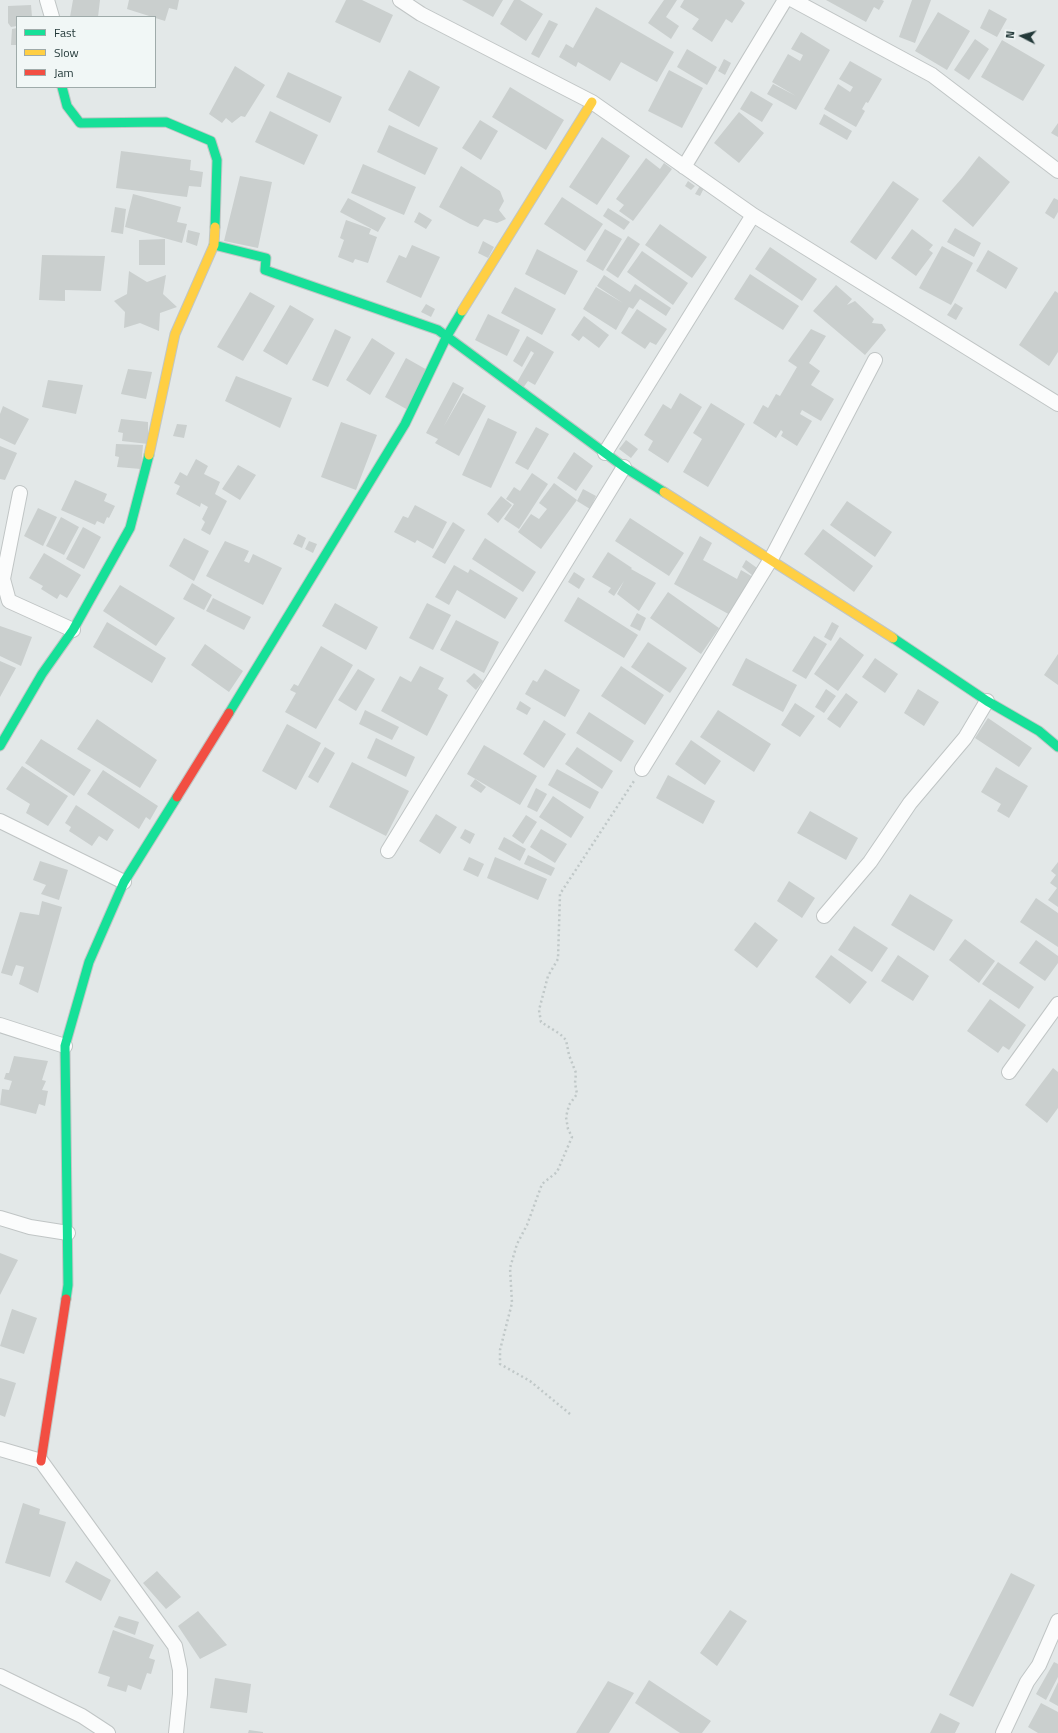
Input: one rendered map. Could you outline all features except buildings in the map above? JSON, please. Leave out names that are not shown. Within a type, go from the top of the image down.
[{"type":"street","points":[[47,0],[52,16]]},
{"type":"street","points":[[400,0],[421,14],[592,102],[753,215],[1058,404]]},
{"type":"street","points":[[684,167],[785,0]]},
{"type":"street","points":[[793,0],[932,75],[1058,171]]},
{"type":"street","points":[[0,746],[42,674],[73,630],[130,528],[155,432],[175,334],[214,245],[217,160],[211,141],[166,122],[80,123],[67,106],[62,88]]},
{"type":"street","points":[[41,1461],[68,1285],[65,1046],[89,962],[124,882],[322,564],[405,424],[447,336],[592,102]]},
{"type":"street","points":[[605,453],[753,215]]},
{"type":"street","points":[[214,245],[266,258],[265,270],[438,330],[624,467],[771,559],[918,654],[987,701],[1039,731],[1058,747]]},
{"type":"street","points":[[642,769],[771,559],[875,360]]},
{"type":"street","points":[[388,851],[624,467]]},
{"type":"street","points":[[20,492],[3,578],[5,599],[73,630]]},
{"type":"street","points":[[826,913],[987,701]]},
{"type":"street","points":[[0,821],[124,882]]},
{"type":"street","points":[[1009,1072],[1058,1004]]},
{"type":"street","points":[[0,1025],[65,1046]]},
{"type":"street","points":[[0,1218],[30,1227],[68,1233]]},
{"type":"street","points":[[0,1449],[41,1461],[176,1646],[180,1670],[180,1694],[176,1733]]},
{"type":"street","points":[[1004,1733],[1028,1682],[1039,1665],[1058,1621]]},
{"type":"street","points":[[0,1676],[82,1716],[108,1733]]},
{"type":"path","points":[[570,1414],[530,1381],[500,1364],[500,1350],[512,1303],[510,1268],[517,1244],[527,1225],[542,1184],[557,1172],[572,1137],[568,1130],[566,1117],[569,1105],[577,1094],[575,1083],[576,1073],[569,1055],[566,1040],[560,1034],[541,1022],[539,1010],[548,976],[558,959],[560,894],[642,769]]},
{"type":"traffic: fast","points":[[62,88],[67,106],[80,123],[166,122],[211,141],[217,160],[215,227]]},
{"type":"traffic: fast","points":[[214,245],[266,258],[265,270],[438,330],[624,467],[664,492]]},
{"type":"traffic: fast","points":[[229,713],[405,424],[447,336],[462,311]]},
{"type":"traffic: fast","points":[[0,746],[42,674],[73,630],[130,528],[149,455]]},
{"type":"traffic: fast","points":[[893,638],[987,701],[1039,731],[1058,747]]},
{"type":"traffic: fast","points":[[66,1299],[68,1285],[65,1046],[89,962],[124,882],[177,797]]},
{"type":"traffic: slow","points":[[462,311],[592,102]]},
{"type":"traffic: slow","points":[[149,455],[175,334],[214,245],[215,227]]},
{"type":"traffic: slow","points":[[664,492],[893,638]]},
{"type":"traffic: jam","points":[[177,797],[229,713]]},
{"type":"traffic: jam","points":[[41,1461],[66,1299]]}]
